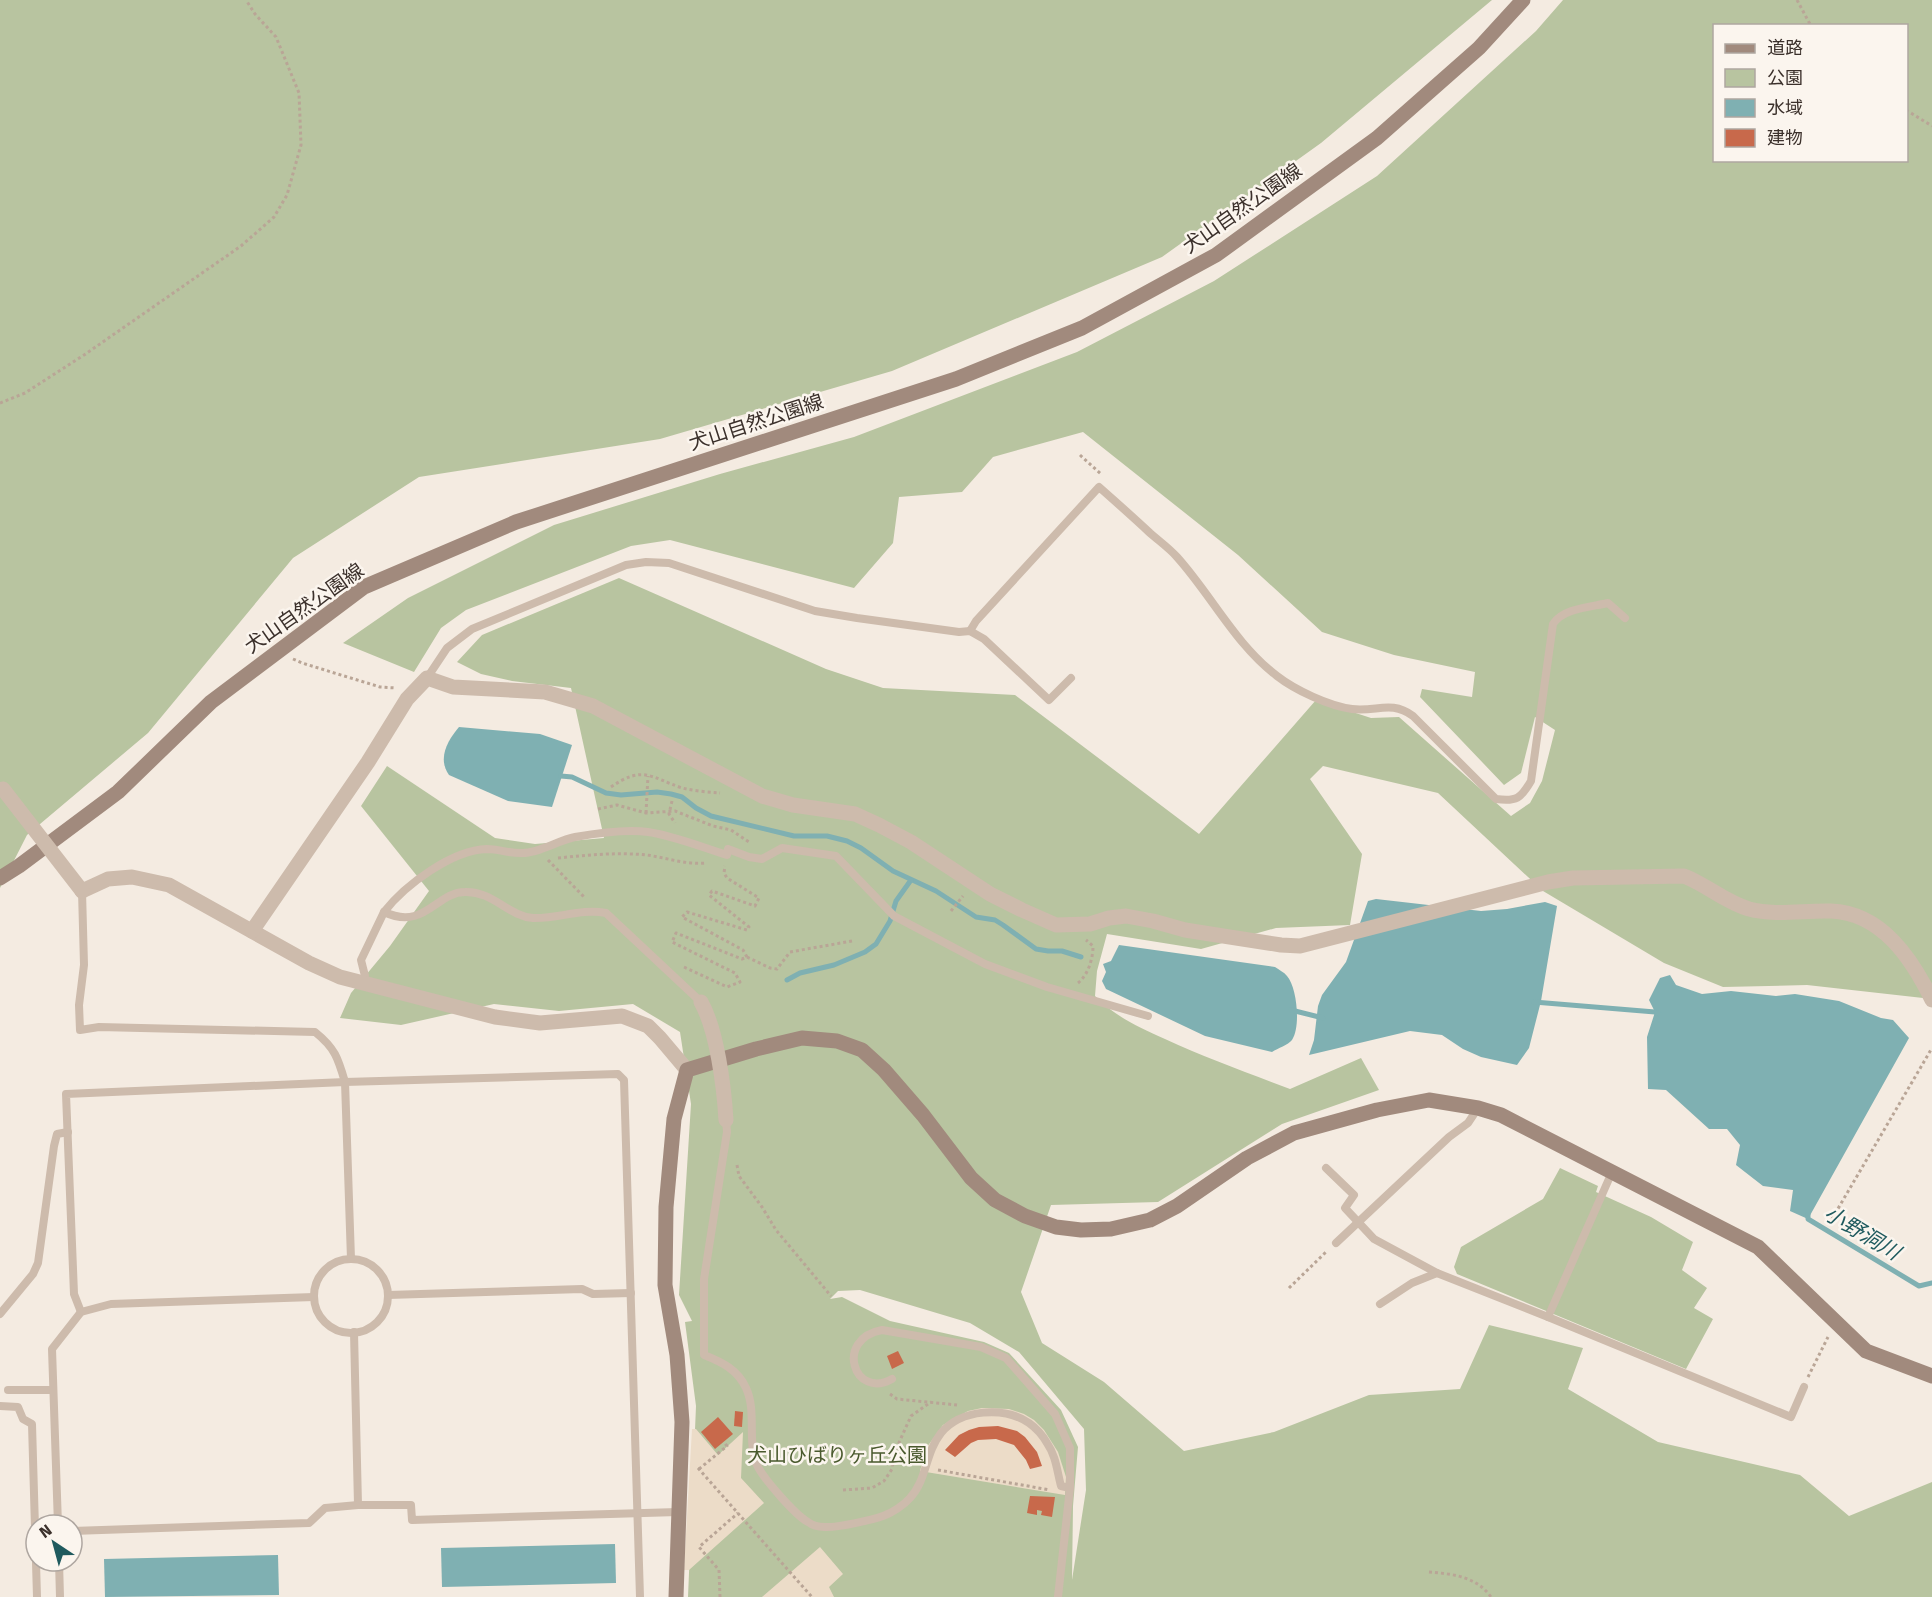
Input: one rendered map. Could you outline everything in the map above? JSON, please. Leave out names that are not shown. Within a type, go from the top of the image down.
[{"type":"street","name":"犬山自然公園線","points":[[0,878],[118,792],[211,702],[364,587],[516,522],[956,379],[1082,328],[1216,255],[1377,138],[1479,48],[1523,0]]},
{"type":"street","points":[[252,931],[368,762],[407,699],[427,678],[453,687],[545,692],[593,706],[762,796],[793,805],[855,814],[879,825],[911,842],[990,894],[1056,925],[1090,924],[1126,916],[1185,930],[1299,946],[1548,882],[1573,878],[1684,876],[1700,882],[1718,896],[1750,909],[1770,913],[1832,911],[1863,917],[1893,941],[1913,964],[1932,1000]]},
{"type":"street","points":[[2,786],[82,891],[108,879],[132,877],[169,885],[309,963],[340,976],[506,1018],[540,1023],[622,1016],[648,1026],[687,1070]]},
{"type":"street","points":[[701,1002],[709,1016],[724,1095],[726,1120]]},
{"type":"street","points":[[687,1070],[802,1038],[837,1041],[862,1050],[884,1070],[923,1115],[971,1178],[995,1200],[1025,1216],[1056,1227],[1081,1230],[1111,1229],[1149,1220],[1177,1206],[1246,1158],[1294,1132],[1377,1110],[1429,1100],[1478,1108],[1516,1121],[1758,1247],[1866,1351],[1932,1376]]},
{"type":"street","points":[[676,1597],[682,1422],[677,1355],[664,1285],[666,1207],[674,1119],[687,1070]]},
{"type":"lane","points":[[970,631],[976,621],[1099,487],[1176,556],[1242,644],[1276,676],[1327,702],[1349,708],[1377,709],[1391,706],[1403,708],[1496,799],[1510,801],[1523,795],[1531,781],[1553,624],[1564,614],[1608,603],[1625,618]]},
{"type":"lane","points":[[427,678],[447,648],[472,629],[626,565],[646,562],[669,563],[815,611],[959,632],[970,631],[984,639],[1049,700],[1071,678]]},
{"type":"lane","points":[[363,983],[365,976],[361,960],[384,912],[420,879],[455,856],[473,851],[498,850],[524,854],[574,837],[620,832],[647,832],[671,837],[727,855],[728,849],[762,859],[782,848],[836,856],[894,916],[985,964],[1047,987],[1148,1016]]},
{"type":"lane","points":[[82,891],[84,964],[79,1005],[80,1030],[99,1027],[315,1032],[329,1043],[338,1057],[345,1082],[351,1259]]},
{"type":"lane","points":[[384,912],[410,917],[419,915],[463,891],[479,893],[517,914],[533,918],[594,910],[606,913],[701,1002]]},
{"type":"lane","points":[[81,1312],[74,1294],[66,1094],[345,1082],[618,1074],[624,1080],[640,1597]]},
{"type":"lane","points":[[1336,1242],[1449,1137],[1468,1123],[1478,1108]]},
{"type":"lane","points":[[726,1120],[727,1132],[704,1279],[704,1355],[735,1372],[747,1389],[756,1464],[800,1516],[815,1526],[828,1527],[884,1516],[910,1498],[919,1485],[933,1444],[943,1431],[954,1422],[990,1412],[1008,1414],[1028,1422],[1039,1431],[1055,1457],[1065,1487]]},
{"type":"lane","points":[[0,1314],[33,1275],[38,1263],[54,1146],[57,1134],[68,1132]]},
{"type":"lane","points":[[1326,1168],[1354,1195],[1345,1208],[1374,1239],[1437,1273],[1791,1417],[1804,1387]]},
{"type":"lane","points":[[1548,1317],[1612,1172]]},
{"type":"lane","points":[[351,1259],[364,1261],[375,1268],[383,1277],[388,1295],[385,1311],[379,1320],[371,1327],[354,1332],[338,1330],[327,1324],[320,1315],[314,1297],[317,1282],[323,1272],[340,1260],[351,1259]]},
{"type":"lane","points":[[1380,1304],[1412,1283],[1437,1273]]},
{"type":"lane","points":[[388,1295],[582,1289],[593,1294],[631,1293]]},
{"type":"lane","points":[[58,1513],[52,1349],[81,1312],[111,1304],[314,1297]]},
{"type":"lane","points":[[892,1379],[885,1383],[870,1382],[864,1380],[854,1367],[853,1360],[857,1346],[866,1335],[882,1330],[981,1347],[1006,1359],[1055,1414],[1070,1448],[1065,1487],[1058,1597]]},
{"type":"lane","points":[[354,1332],[358,1505]]},
{"type":"lane","points":[[8,1390],[54,1390]]},
{"type":"lane","points":[[0,1406],[18,1407],[23,1419],[32,1424],[37,1597]]},
{"type":"lane","points":[[84,1531],[309,1523],[324,1508],[358,1505],[411,1505],[412,1520],[678,1512]]},
{"type":"lane","points":[[59,1573],[60,1597]]},
{"type":"path","points":[[0,403],[26,393],[142,316],[241,246],[274,217],[287,195],[301,145],[299,93],[276,37],[255,14],[246,0]]},
{"type":"path","points":[[1797,0],[1810,24]]},
{"type":"path","points":[[1908,111],[1932,126]]},
{"type":"path","points":[[278,651],[302,663],[380,687],[416,689]]},
{"type":"path","points":[[611,787],[634,774],[656,776],[683,788],[722,793]]},
{"type":"path","points":[[646,813],[648,775]]},
{"type":"path","points":[[598,808],[617,805],[646,813],[675,811],[713,826],[731,830],[756,846]]},
{"type":"path","points":[[594,910],[546,859],[617,854],[646,855],[698,864],[710,863]]},
{"type":"path","points":[[722,861],[726,862],[724,873],[727,878],[759,898],[755,906],[712,891],[709,895],[749,927],[747,930],[687,912],[682,917],[743,950],[747,957],[777,969],[790,952],[852,941]]},
{"type":"path","points":[[951,911],[961,898]]},
{"type":"path","points":[[676,963],[727,987],[740,982],[735,974],[672,942],[676,933],[742,959],[747,957]]},
{"type":"path","points":[[1069,981],[1077,983],[1084,978],[1093,954],[1093,946],[1085,939],[1077,939]]},
{"type":"path","points":[[1829,1224],[1932,1048]]},
{"type":"path","points":[[736,1154],[739,1176],[776,1230],[831,1296]]},
{"type":"path","points":[[1289,1288],[1336,1242]]},
{"type":"path","points":[[1804,1387],[1835,1322]]},
{"type":"path","points":[[887,1392],[897,1399],[958,1405]]},
{"type":"path","points":[[843,1490],[872,1488],[884,1481],[892,1469],[893,1456],[911,1416],[931,1402]]},
{"type":"path","points":[[699,1469],[727,1446],[724,1442]]},
{"type":"path","points":[[680,1463],[694,1463],[812,1597]]},
{"type":"path","points":[[925,1468],[1060,1491],[1065,1487]]},
{"type":"path","points":[[720,1597],[719,1569],[699,1547],[738,1513]]},
{"type":"path","points":[[1429,1572],[1458,1575],[1477,1583],[1491,1597]]},
{"type":"green space","points":[[0,0],[1492,0],[1321,143],[1162,257],[892,371],[660,439],[419,477],[293,558],[148,733],[27,835],[0,888]]},
{"type":"green space","name":"犬山ひばりヶ丘公園","points":[[1563,0],[1932,0],[1932,999],[1807,985],[1723,987],[1664,963],[1543,891],[1438,793],[1323,766],[1310,779],[1362,854],[1350,925],[1276,928],[1201,949],[1107,934],[1097,971],[1095,996],[1119,1016],[1146,1030],[1211,1059],[1290,1089],[1361,1058],[1379,1090],[1282,1124],[1158,1202],[1051,1205],[1021,1292],[1042,1343],[1104,1382],[1184,1451],[1274,1432],[1369,1395],[1460,1389],[1489,1325],[1583,1348],[1568,1389],[1658,1442],[1800,1475],[1849,1516],[1932,1482],[1932,1597],[688,1597],[696,1406],[685,1322],[692,1321],[679,1295],[691,1104],[680,1032],[633,1004],[559,1011],[494,1004],[401,1025],[340,1018],[351,993],[390,946],[429,891],[361,806],[387,766],[495,838],[535,844],[604,838],[571,688],[512,681],[481,674],[457,662],[482,635],[619,578],[826,669],[883,688],[1015,695],[1199,834],[1316,700],[1371,718],[1399,717],[1511,816],[1530,803],[1542,781],[1555,730],[1535,717],[1521,773],[1504,785],[1420,697],[1422,689],[1472,697],[1475,672],[1394,655],[1322,632],[1238,555],[1083,432],[993,457],[962,492],[899,497],[893,543],[854,588],[670,540],[631,546],[466,610],[441,628],[414,672],[343,643],[408,598],[554,525],[720,474],[854,437],[1077,352],[1214,281],[1377,176],[1536,31]],"holes":[[[860,1290],[970,1323],[1019,1352],[1084,1429],[1086,1490],[1072,1580],[1073,1506],[1078,1447],[1061,1410],[1009,1353],[984,1342],[890,1321],[842,1297],[830,1299],[838,1291]]]},
{"type":"green space","points":[[1560,1168],[1598,1186],[1596,1192],[1651,1217],[1693,1242],[1682,1270],[1707,1288],[1694,1308],[1713,1319],[1686,1369],[1457,1274],[1454,1267],[1461,1247],[1543,1199]]},
{"type":"shaded area","points":[[982,1408],[1009,1409],[1024,1414],[1044,1430],[1058,1452],[1066,1477],[1065,1495],[920,1471],[927,1447],[943,1425],[968,1411]]},
{"type":"shaded area","points":[[692,1429],[696,1429],[718,1455],[743,1432],[741,1478],[764,1503],[689,1570],[684,1570]]},
{"type":"shaded area","points":[[820,1547],[843,1574],[829,1587],[834,1597],[762,1597]]},
{"type":"water","points":[[459,727],[540,734],[572,745],[552,807],[508,801],[449,775],[444,762],[445,750]]},
{"type":"water","points":[[1376,899],[1481,911],[1545,902],[1557,906],[1541,1001],[1529,1048],[1517,1065],[1481,1057],[1463,1049],[1442,1035],[1410,1031],[1309,1055],[1322,995],[1346,962],[1368,901]]},
{"type":"water","points":[[1119,945],[1275,967],[1287,976],[1293,989],[1297,1017],[1292,1040],[1272,1052],[1205,1036],[1106,989],[1102,981],[1106,972],[1103,964],[1111,961]]},
{"type":"water","points":[[1670,975],[1676,985],[1702,994],[1731,991],[1776,996],[1795,994],[1839,1001],[1881,1018],[1893,1020],[1909,1038],[1808,1219],[1790,1211],[1793,1190],[1763,1186],[1736,1165],[1740,1145],[1727,1129],[1709,1129],[1666,1090],[1648,1089],[1647,1037],[1655,1012],[1649,1000],[1660,978]]},
{"type":"water","points":[[615,1544],[616,1583],[442,1587],[441,1548]]},
{"type":"water","points":[[278,1555],[279,1595],[105,1597],[104,1559]]},
{"type":"building","points":[[898,1351],[904,1363],[892,1369],[887,1356]]},
{"type":"building","points":[[735,1411],[743,1412],[742,1427],[734,1426]]},
{"type":"building","points":[[718,1417],[733,1434],[715,1449],[701,1432]]},
{"type":"building","points":[[998,1426],[1017,1431],[1025,1437],[1037,1452],[1042,1466],[1030,1469],[1014,1445],[996,1439],[978,1440],[971,1443],[955,1457],[945,1450],[959,1435],[969,1430]]},
{"type":"building","points":[[1030,1496],[1055,1497],[1052,1517],[1041,1515],[1042,1511],[1037,1510],[1037,1515],[1027,1513]]},
{"type":"waterway","points":[[561,776],[572,777],[606,793],[671,794],[682,797],[711,816],[794,836],[827,836],[847,841],[893,871],[936,891],[976,917],[995,920],[1036,949],[1062,951],[1081,957]]},
{"type":"waterway","points":[[787,980],[800,973],[834,965],[865,952],[876,944],[890,921],[896,901],[911,880]]},
{"type":"waterway","points":[[1534,1002],[1659,1014]]},
{"type":"waterway","points":[[1291,1010],[1323,1018]]},
{"type":"waterway","name":"小野洞川","points":[[1808,1214],[1808,1219],[1919,1286],[1932,1283]]}]
